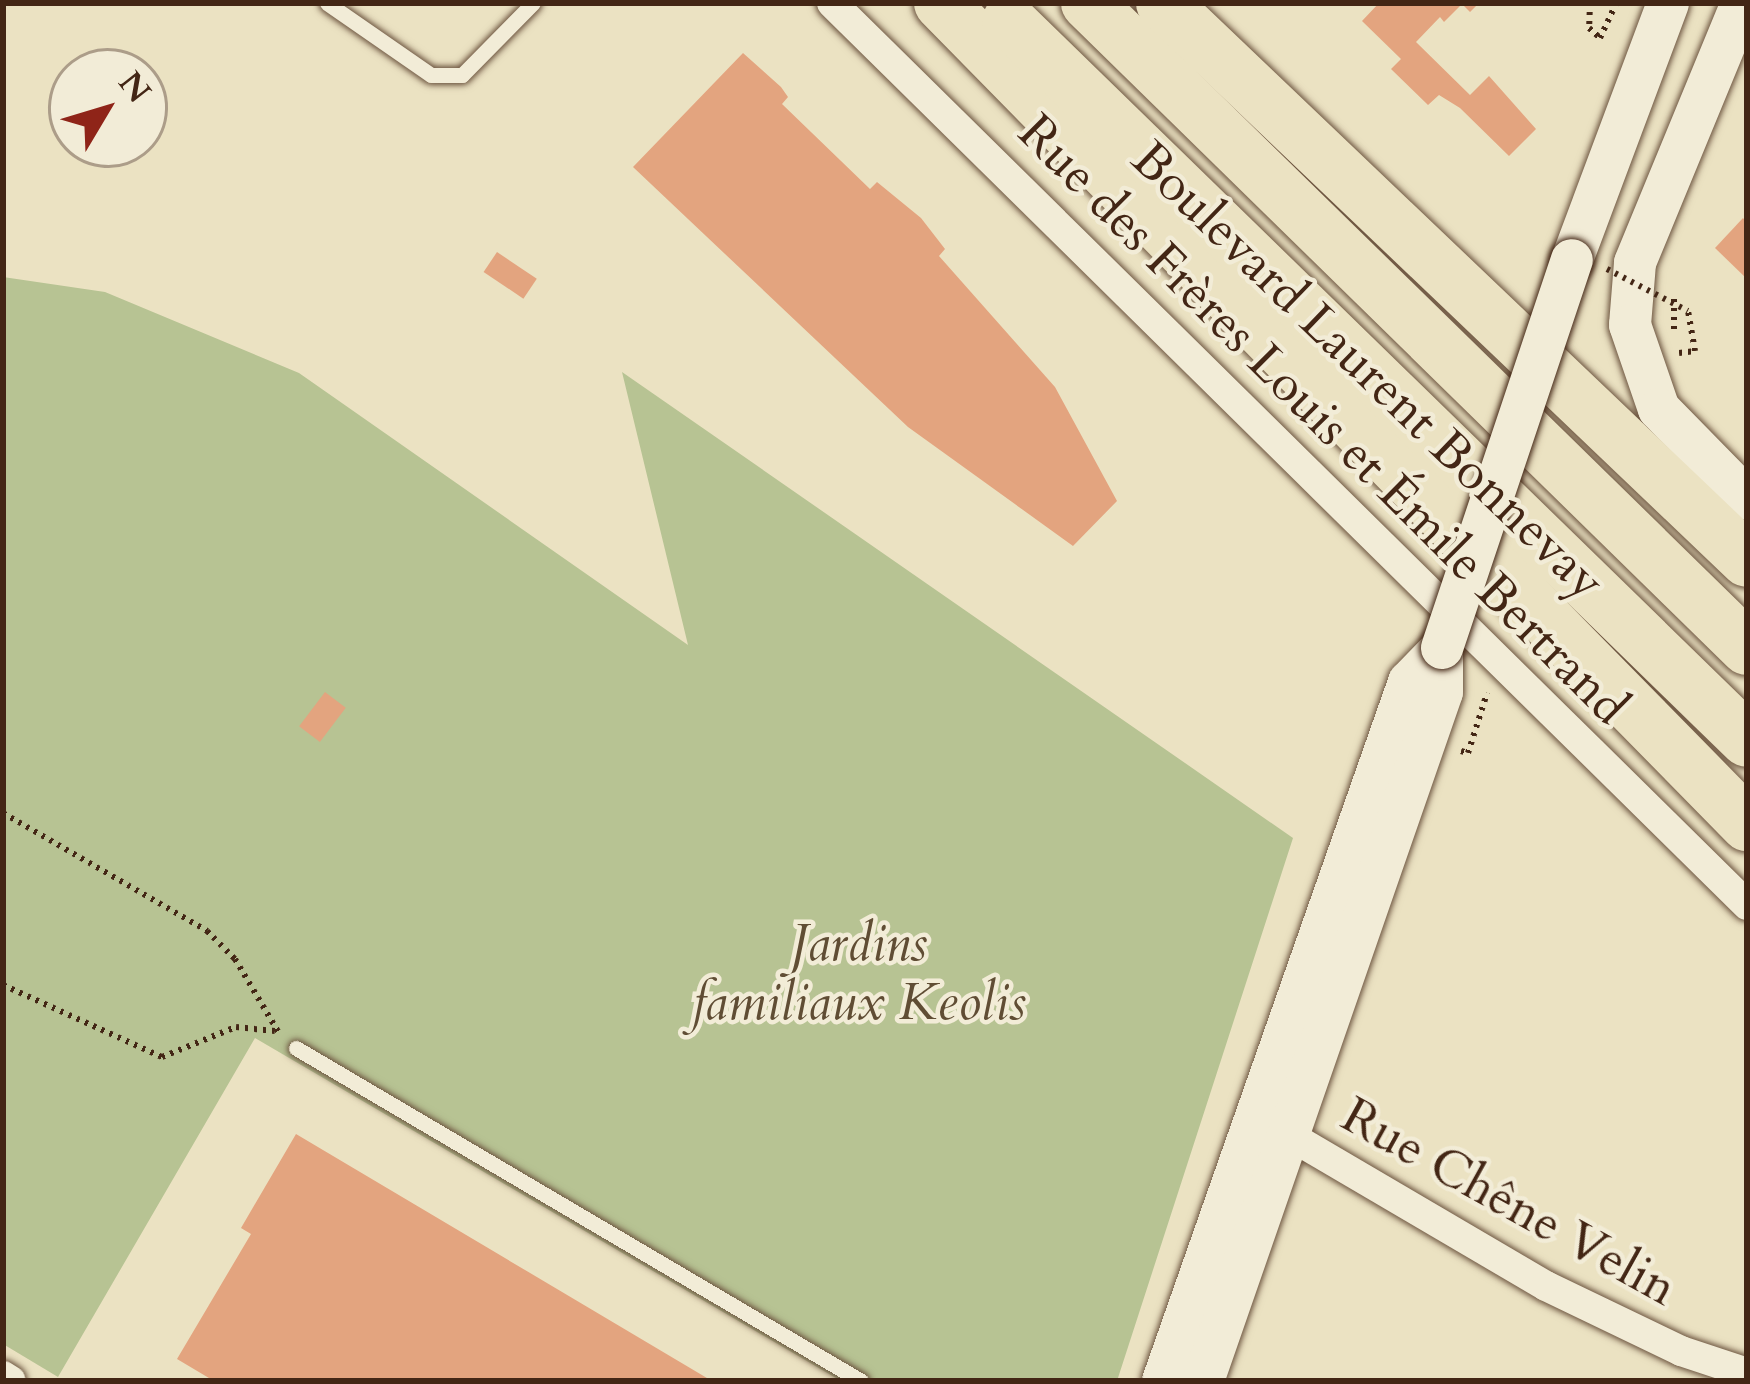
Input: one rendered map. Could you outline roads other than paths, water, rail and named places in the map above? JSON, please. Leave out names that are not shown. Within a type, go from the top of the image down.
[{"type":"highway","points":[[941,3],[1747,824]]},
{"type":"highway","name":"Boulevard Laurent Bonnevay","points":[[990,3],[1747,740]]},
{"type":"highway","name":"Boulevard Laurent Bonnevay","points":[[1088,3],[1747,648]]},
{"type":"highway","points":[[1163,3],[1747,560]]},
{"type":"street","name":"Rue des Frères Louis et Émile Bertrand","points":[[832,3],[1747,904]]},
{"type":"street","points":[[1162,1381],[1274,1130],[1442,692],[1442,648],[1590,264],[1668,3]]},
{"type":"street","points":[[1742,3],[1635,262],[1630,325],[1659,409],[1747,500]]},
{"type":"street","points":[[1202,1381],[1274,1130]]},
{"type":"street","name":"Rue Chêne Velin","points":[[1274,1130],[1562,1295],[1747,1373]]},
{"type":"street","points":[[3,1376],[11,1381]]},
{"type":"lane","points":[[327,3],[431,75],[462,74],[533,3]]},
{"type":"lane","points":[[296,1048],[861,1381]]},
{"type":"park label","name":"Jardins familiaux Keolis","points":[[859,974]]}]
